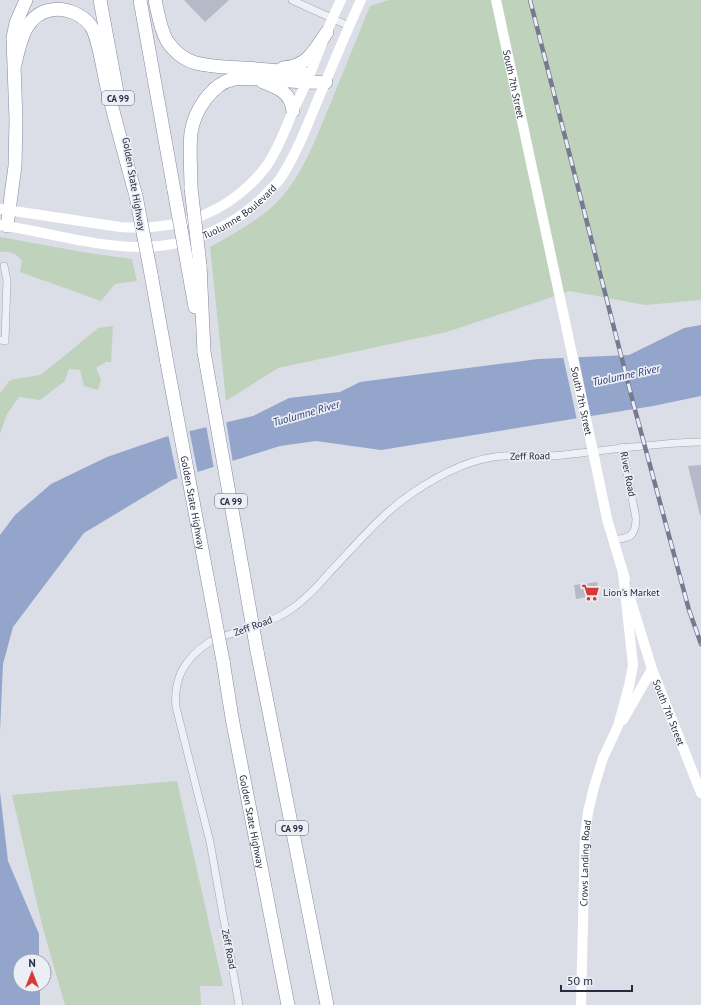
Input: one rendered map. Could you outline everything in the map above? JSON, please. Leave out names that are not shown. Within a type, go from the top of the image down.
[{"type":"highway","points":[[3,226],[4,210],[15,166],[16,120],[13,38],[16,23],[26,0]]},
{"type":"highway","name":"Golden State Highway","points":[[100,0],[223,661],[232,718],[288,1005]]},
{"type":"highway","points":[[140,0],[174,190],[194,266]]},
{"type":"highway","points":[[155,0],[162,29],[167,40],[175,51],[184,58],[195,63],[259,74],[308,78],[326,82]]},
{"type":"highway","points":[[15,64],[20,39],[29,23],[42,13],[55,9],[72,11],[91,26],[95,35],[107,87],[136,196]]},
{"type":"highway","points":[[194,266],[191,188],[191,132],[202,105],[210,94],[225,82],[297,65],[309,58],[327,32]]},
{"type":"highway","points":[[259,74],[289,96],[292,102],[293,111]]},
{"type":"highway","name":"CA 99","points":[[194,266],[204,352],[257,651],[327,1005]]},
{"type":"street","points":[[292,0],[349,26]]},
{"type":"street","name":"Tuolumne Boulevard","points":[[4,210],[120,227],[160,227],[199,218],[238,196],[266,167],[285,131],[341,0]]},
{"type":"street","name":"Tuolumne Boulevard","points":[[3,226],[68,238],[138,247],[163,245],[206,235],[248,211],[259,202],[281,178],[302,139],[349,26],[362,0]]},
{"type":"street","name":"South 7th Street","points":[[496,0],[607,519],[652,669],[701,793]]},
{"type":"street","points":[[3,340],[7,280],[4,266]]},
{"type":"street","name":"River Road","points":[[613,540],[626,539],[633,533],[636,526],[636,518],[622,447],[701,442]]},
{"type":"street","name":"Zeff Road","points":[[239,1005],[210,842],[176,707],[176,686],[182,669],[195,653],[211,641],[283,615],[313,590],[392,508],[412,494],[448,473],[483,459],[501,456],[555,456],[622,447]]},
{"type":"street","name":"Crows Landing Road","points":[[581,1005],[586,824],[597,774],[618,726],[630,686],[633,665],[623,573]]},
{"type":"street","name":"Crows Landing Road","points":[[618,726],[652,669]]},
{"type":"green space","points":[[389,0],[701,0],[701,300],[645,305],[570,291],[447,332],[278,368],[226,401],[210,247],[265,213],[280,199],[297,177],[315,140],[370,6]]},
{"type":"green space","points":[[0,237],[88,253],[132,259],[137,281],[115,284],[101,301],[20,272],[22,261],[20,259],[10,252],[0,252]]},
{"type":"green space","points":[[113,326],[111,362],[106,362],[96,368],[101,379],[98,390],[84,386],[80,370],[69,369],[65,381],[40,400],[19,397],[7,414],[0,434],[0,393],[10,380],[40,375],[98,328]]},
{"type":"green space","points":[[177,781],[223,986],[200,986],[201,1005],[65,1005],[52,960],[52,953],[50,953],[42,925],[12,795]]},
{"type":"water","name":"Tuolumne River","points":[[701,325],[701,396],[653,406],[381,450],[316,441],[280,446],[172,480],[84,533],[13,627],[3,664],[0,732],[0,535],[15,515],[51,484],[107,457],[165,437],[253,416],[289,398],[340,392],[360,382],[538,359],[629,355],[684,328]]},
{"type":"water","points":[[0,792],[8,861],[39,934],[39,953],[12,953],[12,993],[40,993],[40,1005],[0,1005]]},
{"type":"pier","points":[[578,355],[591,418],[577,420],[563,356]]},
{"type":"pier","points":[[226,421],[233,463],[214,469],[206,425]]},
{"type":"pier","points":[[189,429],[198,474],[178,480],[168,434]]},
{"type":"building","points":[[184,0],[229,0],[205,22]]},
{"type":"building","points":[[701,465],[701,515],[700,515],[688,466]]},
{"type":"building","points":[[597,582],[599,595],[576,599],[574,585]]},
{"type":"railway","points":[[530,0],[634,406],[689,610],[701,644]]},
{"type":"place","name":"Lion's Market","points":[[590,592]]}]
